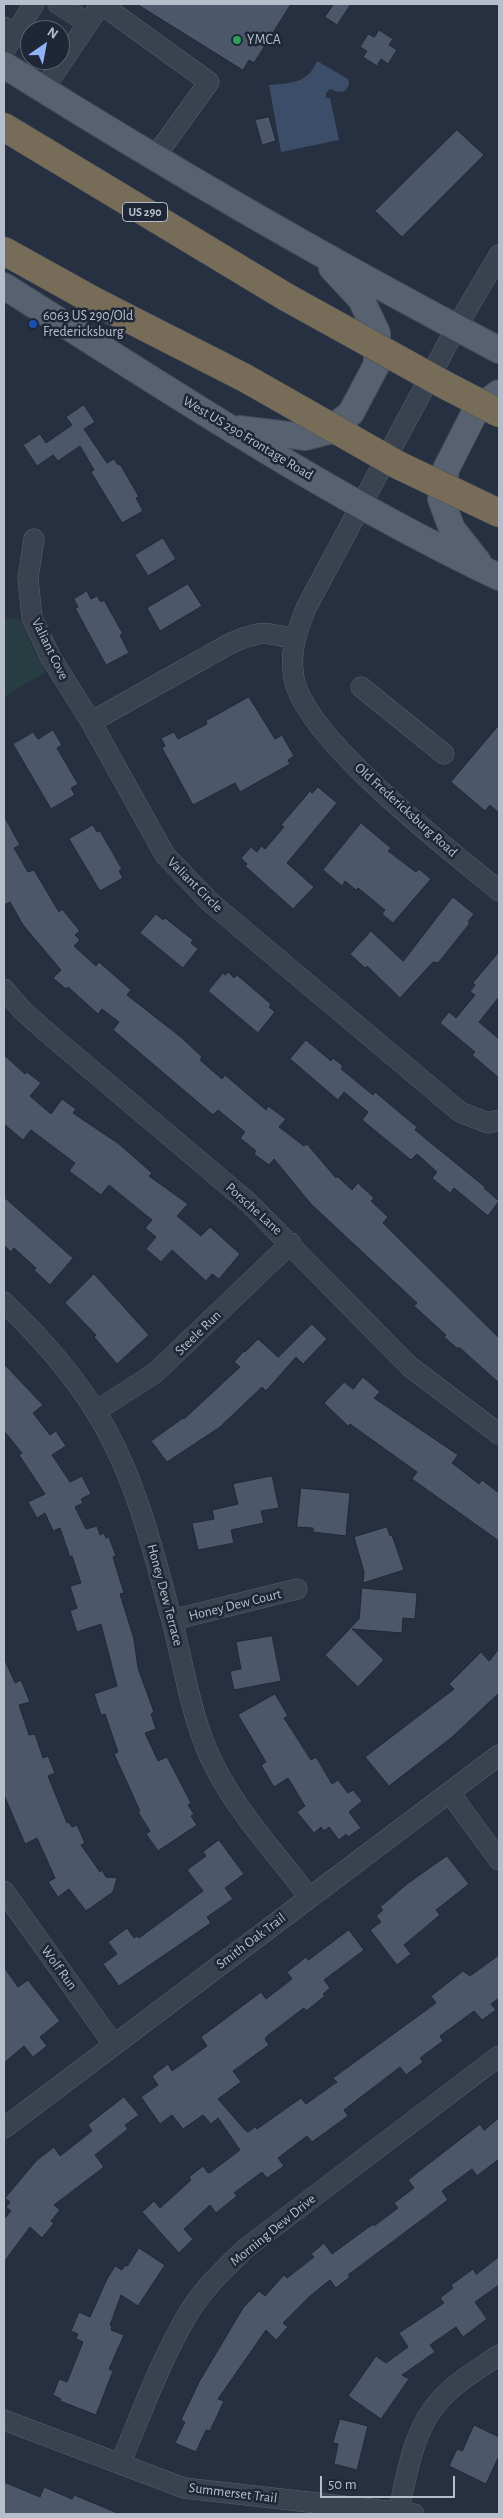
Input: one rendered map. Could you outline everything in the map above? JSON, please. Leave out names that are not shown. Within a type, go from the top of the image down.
[{"type":"highway","name":"US 290","points":[[4,127],[286,297],[499,413]]},
{"type":"highway","points":[[4,251],[94,301],[245,378],[398,465],[499,513]]},
{"type":"main road","points":[[4,65],[154,158],[316,251],[499,350]]},
{"type":"main road","points":[[228,428],[306,437],[329,431],[351,413],[377,364],[377,333],[360,300],[316,251]]},
{"type":"main road","name":"West US 290 Frontage Road","points":[[4,286],[228,428],[362,506],[491,573]]},
{"type":"main road","points":[[491,573],[452,529],[441,499],[446,469],[476,410],[499,393]]},
{"type":"street","points":[[4,51],[9,31],[34,4]]},
{"type":"street","points":[[58,4],[88,23]]},
{"type":"street","points":[[44,90],[101,4],[209,82],[154,158]]},
{"type":"street","name":"Old Fredericksburg Road","points":[[499,255],[456,328],[306,608],[294,639],[294,678],[306,706],[320,726],[394,802],[499,891]]},
{"type":"street","name":"Valiant Cove","points":[[34,539],[28,578],[32,618],[51,658],[91,722]]},
{"type":"street","points":[[91,722],[231,643],[255,633],[268,632],[294,639]]},
{"type":"street","points":[[361,687],[444,754]]},
{"type":"street","name":"Valiant Circle","points":[[91,722],[165,854],[210,902],[460,1112],[488,1123],[499,1120]]},
{"type":"street","name":"Porsche Lane","points":[[4,989],[50,1035],[249,1203],[291,1243],[409,1366],[499,1434]]},
{"type":"street","name":"Steele Run","points":[[96,1411],[155,1373],[291,1243]]},
{"type":"street","name":"Honey Dew Terrace","points":[[4,1302],[66,1369],[96,1411],[118,1453],[140,1507],[172,1620],[200,1732],[216,1769],[235,1800],[310,1897]]},
{"type":"street","name":"Honey Dew Court","points":[[172,1620],[297,1589]]},
{"type":"street","name":"Smith Oak Trail","points":[[4,2128],[499,1755]]},
{"type":"street","points":[[450,1793],[499,1860]]},
{"type":"street","name":"Wolf Run","points":[[4,1891],[114,2045]]},
{"type":"street","name":"Morning Dew Drive","points":[[120,2464],[175,2338],[188,2314],[220,2272],[246,2248],[499,2056]]},
{"type":"street","points":[[406,2513],[412,2453],[427,2418],[440,2399],[499,2355]]},
{"type":"street","name":"Summerset Trail","points":[[4,2420],[184,2488],[406,2513]]},
{"type":"green space","points":[[6,618],[19,619],[46,672],[4,697],[4,627]]},
{"type":"water","points":[[317,61],[348,79],[349,84],[346,90],[339,92],[330,89],[326,93],[326,98],[330,98],[339,140],[281,152],[269,85],[298,81],[309,74]]},
{"type":"building","name":"YMCA","points":[[137,4],[291,4],[254,63],[249,60],[243,70]]},
{"type":"building","points":[[334,4],[351,4],[337,25],[325,17]]},
{"type":"building","points":[[379,30],[393,39],[389,45],[397,50],[388,64],[381,59],[377,66],[363,57],[367,51],[360,47],[368,34],[374,37]]},
{"type":"building","points":[[269,117],[276,141],[262,145],[255,120]]},
{"type":"building","points":[[457,130],[484,155],[402,237],[375,211]]},
{"type":"building","points":[[84,405],[95,422],[84,429],[107,463],[114,459],[118,465],[120,464],[139,497],[136,498],[143,511],[122,523],[91,472],[94,470],[80,446],[58,461],[53,455],[37,466],[23,445],[40,434],[46,443],[72,425],[66,417]]},
{"type":"building","points":[[163,538],[176,559],[148,576],[135,555]]},
{"type":"building","points":[[188,584],[202,606],[160,631],[147,608]]},
{"type":"building","points":[[87,591],[91,599],[97,596],[101,602],[104,600],[123,634],[120,635],[129,653],[106,665],[75,608],[78,607],[74,599]]},
{"type":"building","points":[[249,697],[275,739],[282,735],[294,756],[288,760],[290,764],[240,792],[235,783],[193,805],[162,748],[165,746],[161,738],[174,732],[178,739],[207,724],[206,721]]},
{"type":"building","points":[[499,725],[499,813],[490,805],[485,811],[451,782]]},
{"type":"building","points":[[53,730],[62,745],[57,748],[78,784],[71,788],[75,795],[51,809],[13,744],[33,732],[38,739]]},
{"type":"building","points":[[318,787],[337,803],[287,863],[314,887],[293,909],[245,866],[247,864],[241,858],[251,847],[257,852],[261,846],[265,849],[284,827],[281,825],[310,791],[312,793]]},
{"type":"building","points":[[4,816],[20,845],[14,848],[28,872],[34,870],[59,912],[62,909],[80,931],[75,935],[80,940],[74,946],[96,966],[99,962],[131,990],[127,995],[182,1038],[202,1057],[200,1060],[222,1079],[225,1075],[266,1110],[268,1106],[286,1119],[279,1127],[304,1146],[307,1144],[336,1178],[337,1176],[352,1190],[358,1183],[374,1198],[371,1201],[388,1217],[383,1223],[499,1338],[499,1383],[459,1347],[458,1349],[444,1337],[446,1335],[414,1306],[417,1303],[311,1204],[274,1159],[269,1165],[254,1154],[256,1151],[240,1138],[245,1132],[218,1110],[213,1115],[113,1030],[119,1022],[102,1009],[98,1014],[68,987],[66,989],[53,978],[61,970],[23,925],[10,902],[4,905]]},
{"type":"building","points":[[361,823],[391,848],[388,851],[416,872],[419,869],[431,879],[393,923],[382,914],[385,910],[358,888],[356,890],[345,881],[342,886],[323,870]]},
{"type":"building","points":[[93,825],[97,832],[100,831],[122,869],[119,871],[123,878],[100,891],[69,839]]},
{"type":"building","points":[[453,897],[474,914],[468,922],[470,923],[438,963],[433,962],[400,998],[367,966],[365,968],[350,954],[371,931],[403,961]]},
{"type":"building","points":[[156,914],[163,920],[165,918],[193,940],[191,943],[198,949],[183,968],[140,933]]},
{"type":"building","points":[[499,952],[499,997],[479,1022],[499,1039],[499,1078],[472,1055],[475,1052],[440,1023],[449,1012],[456,1018],[475,995],[470,992],[475,985],[473,983]]},
{"type":"building","points":[[228,972],[234,978],[237,975],[271,1004],[269,1007],[275,1012],[258,1033],[208,991],[223,973],[225,975]]},
{"type":"building","points":[[306,1040],[331,1061],[333,1058],[343,1066],[341,1069],[373,1095],[375,1092],[417,1127],[415,1130],[485,1187],[499,1201],[488,1216],[454,1188],[450,1193],[432,1178],[437,1172],[417,1154],[411,1160],[362,1120],[368,1112],[344,1092],[338,1100],[290,1059]]},
{"type":"building","points":[[4,1055],[25,1074],[27,1072],[41,1083],[30,1096],[51,1114],[62,1099],[76,1109],[73,1113],[119,1144],[152,1173],[149,1176],[188,1204],[177,1216],[201,1236],[210,1227],[240,1254],[219,1279],[212,1274],[206,1281],[172,1250],[161,1262],[146,1249],[156,1237],[145,1228],[152,1220],[109,1185],[101,1195],[69,1171],[75,1163],[31,1130],[23,1140],[4,1124]]},
{"type":"building","points":[[4,1197],[73,1258],[50,1285],[34,1270],[36,1268],[14,1248],[11,1252],[4,1245]]},
{"type":"building","points":[[94,1274],[149,1335],[117,1364],[94,1337],[96,1335],[65,1303]]},
{"type":"building","points":[[312,1324],[327,1339],[303,1364],[296,1357],[266,1391],[262,1387],[220,1427],[167,1462],[151,1441],[184,1419],[240,1367],[234,1362],[244,1351],[258,1339],[278,1357]]},
{"type":"building","points":[[4,1364],[43,1405],[33,1413],[50,1435],[56,1431],[66,1446],[52,1455],[70,1482],[82,1476],[91,1494],[81,1499],[83,1503],[75,1507],[86,1529],[97,1526],[100,1535],[104,1533],[106,1538],[109,1537],[116,1556],[113,1557],[124,1593],[120,1594],[134,1639],[138,1668],[154,1712],[151,1714],[156,1729],[145,1733],[158,1761],[167,1757],[191,1803],[188,1805],[194,1814],[191,1816],[197,1825],[158,1851],[146,1834],[150,1831],[138,1812],[140,1811],[114,1754],[118,1752],[105,1714],[101,1715],[94,1694],[117,1686],[101,1624],[77,1632],[70,1611],[77,1608],[70,1586],[81,1583],[72,1556],[70,1557],[60,1528],[53,1531],[45,1513],[37,1518],[28,1502],[45,1494],[19,1455],[22,1453],[4,1431]]},
{"type":"building","points":[[363,1377],[380,1392],[374,1398],[458,1455],[452,1463],[479,1484],[482,1480],[499,1493],[499,1541],[412,1479],[417,1472],[350,1424],[348,1426],[324,1403],[344,1382],[353,1389]]},
{"type":"building","points":[[272,1476],[279,1508],[261,1511],[264,1523],[231,1530],[234,1543],[198,1550],[192,1523],[214,1519],[212,1510],[238,1504],[233,1484]]},
{"type":"building","points":[[301,1488],[350,1493],[346,1536],[313,1532],[313,1528],[297,1527]]},
{"type":"building","points":[[387,1527],[390,1536],[392,1535],[404,1570],[363,1583],[364,1572],[354,1537]]},
{"type":"building","points":[[362,1588],[417,1593],[415,1619],[403,1618],[402,1633],[352,1629],[384,1660],[358,1687],[325,1655],[359,1619]]},
{"type":"building","points":[[272,1636],[281,1681],[234,1690],[230,1671],[241,1669],[236,1642]]},
{"type":"building","points":[[499,1649],[499,1693],[451,1738],[389,1786],[365,1757],[454,1689],[449,1684],[481,1652],[489,1661]]},
{"type":"building","points":[[4,1658],[15,1683],[21,1680],[30,1702],[19,1705],[29,1735],[35,1734],[43,1758],[48,1756],[55,1773],[48,1776],[67,1823],[69,1822],[72,1827],[77,1825],[85,1843],[81,1845],[100,1872],[102,1870],[106,1877],[117,1878],[113,1892],[86,1911],[69,1889],[58,1897],[48,1882],[55,1878],[37,1838],[25,1844],[4,1795]]},
{"type":"building","points":[[275,1694],[288,1716],[284,1718],[311,1760],[316,1757],[332,1784],[338,1780],[348,1793],[353,1790],[362,1801],[349,1812],[361,1828],[348,1837],[346,1834],[339,1840],[329,1827],[324,1831],[321,1827],[314,1833],[297,1812],[305,1806],[288,1778],[274,1787],[261,1765],[266,1762],[238,1715]]},
{"type":"building","points":[[219,1840],[244,1874],[225,1888],[233,1899],[207,1917],[211,1923],[119,1986],[103,1964],[117,1954],[108,1942],[127,1928],[134,1938],[137,1936],[139,1938],[203,1891],[187,1870],[206,1856],[203,1852]]},
{"type":"building","points":[[447,1856],[469,1884],[436,1910],[440,1915],[404,1945],[411,1954],[397,1965],[370,1930],[381,1922],[376,1916],[383,1910],[380,1907],[407,1884]]},
{"type":"building","points":[[349,1930],[364,1950],[324,1980],[330,1988],[323,1994],[325,1996],[306,2011],[304,2008],[267,2036],[265,2039],[269,2045],[233,2071],[241,2082],[218,2099],[248,2132],[255,2127],[257,2129],[301,2098],[306,2104],[337,2082],[333,2078],[436,2003],[431,1996],[463,1971],[470,1976],[499,1955],[499,1998],[491,2004],[496,2010],[482,2020],[474,2011],[440,2036],[443,2041],[420,2058],[423,2062],[406,2075],[400,2067],[344,2110],[348,2116],[312,2142],[307,2136],[278,2158],[284,2166],[267,2178],[262,2172],[234,2193],[237,2196],[216,2213],[210,2205],[184,2229],[193,2239],[179,2253],[142,2212],[154,2201],[160,2208],[191,2180],[189,2177],[203,2166],[208,2173],[211,2172],[240,2150],[218,2118],[211,2124],[203,2115],[183,2129],[172,2115],[160,2124],[141,2097],[158,2085],[152,2076],[168,2064],[172,2071],[207,2046],[201,2037],[261,1992],[266,1999],[292,1979],[287,1972],[306,1957],[308,1960]]},
{"type":"building","points":[[4,1967],[18,1987],[28,1980],[60,2021],[40,2037],[47,2046],[33,2057],[24,2046],[4,2063]]},
{"type":"building","points":[[124,2097],[139,2115],[125,2125],[128,2129],[95,2155],[104,2167],[54,2205],[60,2210],[51,2221],[54,2223],[42,2238],[30,2227],[4,2262],[4,2219],[11,2211],[6,2207],[10,2202],[5,2198],[36,2161],[54,2147],[60,2156],[92,2131],[88,2125]]},
{"type":"building","points":[[499,2118],[499,2159],[477,2176],[472,2169],[442,2191],[448,2200],[348,2275],[350,2277],[336,2288],[330,2280],[309,2297],[283,2323],[288,2327],[276,2340],[266,2330],[218,2399],[224,2401],[210,2431],[206,2430],[196,2452],[175,2443],[185,2422],[181,2420],[199,2382],[243,2308],[259,2291],[265,2296],[284,2275],[287,2278],[314,2257],[311,2254],[324,2243],[332,2254],[373,2224],[374,2226],[398,2208],[394,2203],[414,2188],[408,2180],[480,2124],[484,2130]]},
{"type":"building","points":[[139,2248],[165,2265],[138,2306],[121,2295],[110,2325],[112,2326],[111,2330],[124,2335],[109,2369],[113,2371],[96,2415],[60,2401],[61,2399],[53,2395],[59,2379],[67,2382],[83,2342],[76,2339],[78,2334],[71,2331],[79,2312],[90,2317],[115,2266],[122,2270],[125,2265],[127,2266]]},
{"type":"building","points":[[499,2257],[499,2285],[475,2302],[487,2319],[463,2337],[456,2327],[430,2345],[435,2352],[402,2375],[409,2379],[381,2419],[348,2396],[376,2356],[386,2363],[408,2347],[399,2333],[444,2303],[440,2298],[453,2288],[451,2285],[473,2269],[476,2274]]},
{"type":"building","points":[[340,2419],[368,2426],[357,2470],[334,2464],[338,2444],[333,2443]]},
{"type":"building","points":[[474,2425],[499,2437],[499,2456],[486,2484],[449,2466],[457,2449],[462,2451]]},
{"type":"building","points":[[4,2482],[40,2497],[44,2487],[72,2499],[74,2495],[120,2514],[4,2514]]},
{"type":"place","name":"YMCA","points":[[237,40]]},
{"type":"place","name":"6063 US 290/Old Fredericksburg","points":[[33,324]]}]
